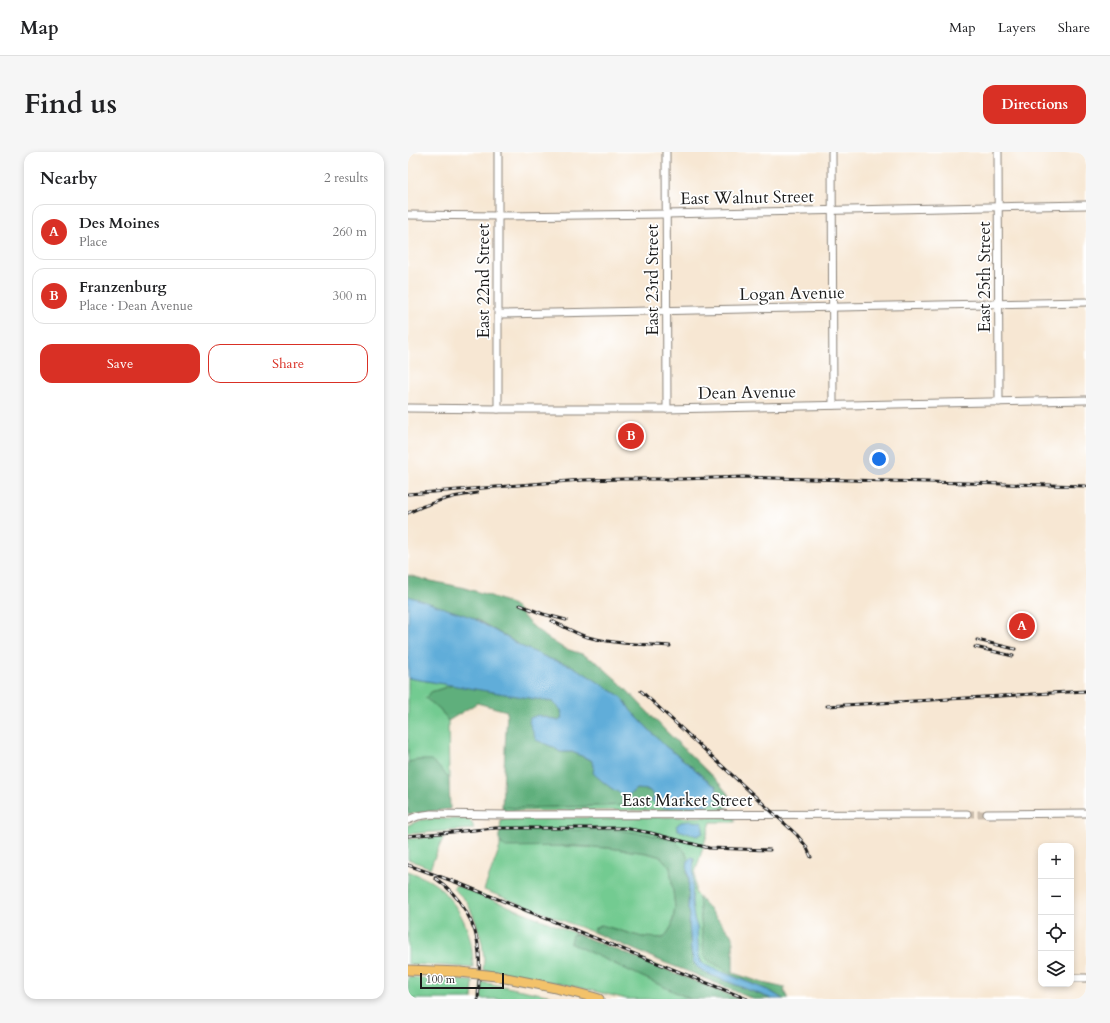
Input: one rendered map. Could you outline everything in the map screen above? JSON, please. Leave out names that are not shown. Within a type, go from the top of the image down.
[{"type":"main road","points":[[408,970],[460,972],[496,976],[548,986],[600,999]]},
{"type":"street","name":"East 22nd Street","points":[[498,152],[498,409]]},
{"type":"street","name":"East 23rd Street","points":[[666,152],[667,409]]},
{"type":"street","points":[[832,152],[833,405]]},
{"type":"street","name":"East 25th Street","points":[[998,152],[999,402]]},
{"type":"street","name":"East Walnut Street","points":[[408,215],[498,216],[666,214],[1086,205]]},
{"type":"street","name":"Logan Avenue","points":[[499,314],[1086,302]]},
{"type":"street","name":"Dean Avenue","points":[[408,408],[667,409],[1086,400]]},
{"type":"street","points":[[987,814],[1086,813]]},
{"type":"street","name":"East Market Street","points":[[408,820],[418,816],[431,814],[967,814]]},
{"type":"street","points":[[1074,978],[1086,978]]},
{"type":"green space","points":[[408,575],[461,587],[514,605],[529,623],[546,637],[563,648],[582,654],[598,663],[620,683],[719,783],[728,794],[731,803],[727,807],[719,806],[714,802],[717,792],[716,786],[710,783],[690,765],[665,746],[631,711],[620,696],[572,666],[550,659],[523,647],[478,620],[408,596]]},
{"type":"green space","points":[[408,678],[453,685],[431,692],[448,721],[449,779],[441,769],[419,760],[408,762]]},
{"type":"green space","points":[[453,685],[553,702],[561,710],[562,717],[559,721],[538,715],[546,744],[560,752],[572,752],[591,760],[594,766],[594,773],[614,790],[628,795],[636,789],[649,790],[654,796],[652,801],[636,805],[518,808],[502,807],[507,711],[477,703],[448,721],[440,709],[425,698],[431,692]]},
{"type":"green space","points":[[431,760],[449,779],[450,809],[408,814],[408,762]]},
{"type":"green space","points":[[652,801],[665,808],[707,805],[714,802],[719,806],[727,807],[725,810],[502,811],[502,807],[518,808],[636,805]]},
{"type":"green space","points":[[734,817],[735,822],[711,822],[695,873],[695,893],[699,897],[702,931],[709,961],[733,973],[730,975],[714,970],[704,964],[700,959],[698,951],[697,928],[692,910],[694,858],[688,860],[685,851],[675,842],[648,834],[616,830],[500,832],[501,819]]},
{"type":"green space","points":[[469,819],[474,829],[408,834],[408,825],[421,820]]},
{"type":"green space","points":[[508,830],[616,830],[648,834],[675,841],[685,851],[688,860],[688,908],[690,915],[689,923],[693,961],[697,967],[708,974],[772,999],[753,999],[595,933],[595,928],[601,925],[642,937],[664,938],[672,926],[675,907],[670,867],[661,857],[647,853],[609,848],[574,846],[506,847],[501,843],[499,836],[500,832]]},
{"type":"green space","points":[[444,836],[430,868],[408,859],[408,839]]},
{"type":"green space","points":[[500,842],[501,844],[609,848],[647,853],[661,857],[670,867],[675,907],[672,926],[664,938],[642,937],[601,925],[595,928],[595,933],[484,890],[500,847]]},
{"type":"green space","points":[[408,871],[432,882],[439,887],[454,904],[464,921],[470,938],[473,968],[408,964]]},
{"type":"green space","points":[[456,885],[577,934],[572,935],[570,943],[690,999],[627,999],[568,985],[483,970],[484,958],[482,943],[476,922],[467,902],[453,888]]},
{"type":"green space","points":[[699,897],[733,937],[733,973],[763,983],[785,988],[784,991],[788,999],[783,999],[770,991],[730,975],[732,973],[709,961],[704,955]]},
{"type":"green space","points":[[577,934],[740,999],[690,999],[570,943],[572,935]]},
{"type":"green space","points":[[408,977],[473,981],[472,999],[408,999]]},
{"type":"green space","points":[[481,982],[542,994],[565,999],[481,999]]},
{"type":"water","points":[[408,596],[471,617],[523,647],[550,659],[572,666],[620,696],[631,711],[665,746],[690,765],[710,783],[716,786],[717,792],[714,802],[707,805],[665,808],[652,801],[654,796],[649,790],[636,789],[628,796],[614,790],[593,773],[594,766],[591,760],[572,752],[560,752],[553,747],[536,740],[529,722],[530,718],[538,715],[559,721],[562,717],[561,710],[553,702],[408,678]]},
{"type":"water","points":[[681,822],[701,822],[703,826],[703,833],[697,836],[678,830],[676,826]]},
{"type":"water","points":[[692,857],[694,858],[692,903],[697,927],[701,962],[707,966],[770,991],[783,999],[772,999],[708,974],[697,967],[693,961],[689,923],[690,915],[688,908],[689,878],[687,867],[688,860]]},
{"type":"tunnel","points":[[967,814],[987,814]]},
{"type":"railway","points":[[408,494],[582,480],[743,477],[1086,486]]},
{"type":"railway","points":[[408,513],[442,500],[477,493]]},
{"type":"railway","points":[[520,605],[543,614],[566,620]]},
{"type":"railway","points":[[552,621],[584,636],[595,639],[670,646]]},
{"type":"railway","points":[[977,640],[1015,649]]},
{"type":"railway","points":[[975,647],[1013,656]]},
{"type":"railway","points":[[641,691],[797,835],[806,846],[811,857]]},
{"type":"railway","points":[[827,706],[1086,691]]},
{"type":"railway","points":[[408,836],[496,828],[624,828],[651,833],[709,848],[770,850]]},
{"type":"railway","points":[[408,865],[458,883],[747,999]]},
{"type":"railway","points":[[435,878],[452,892],[459,901],[471,920],[475,931],[479,953],[478,999]]},
{"type":"place","name":"Franzenburg","points":[[631,436]]},
{"type":"place","name":"Des Moines","points":[[1022,626]]}]
